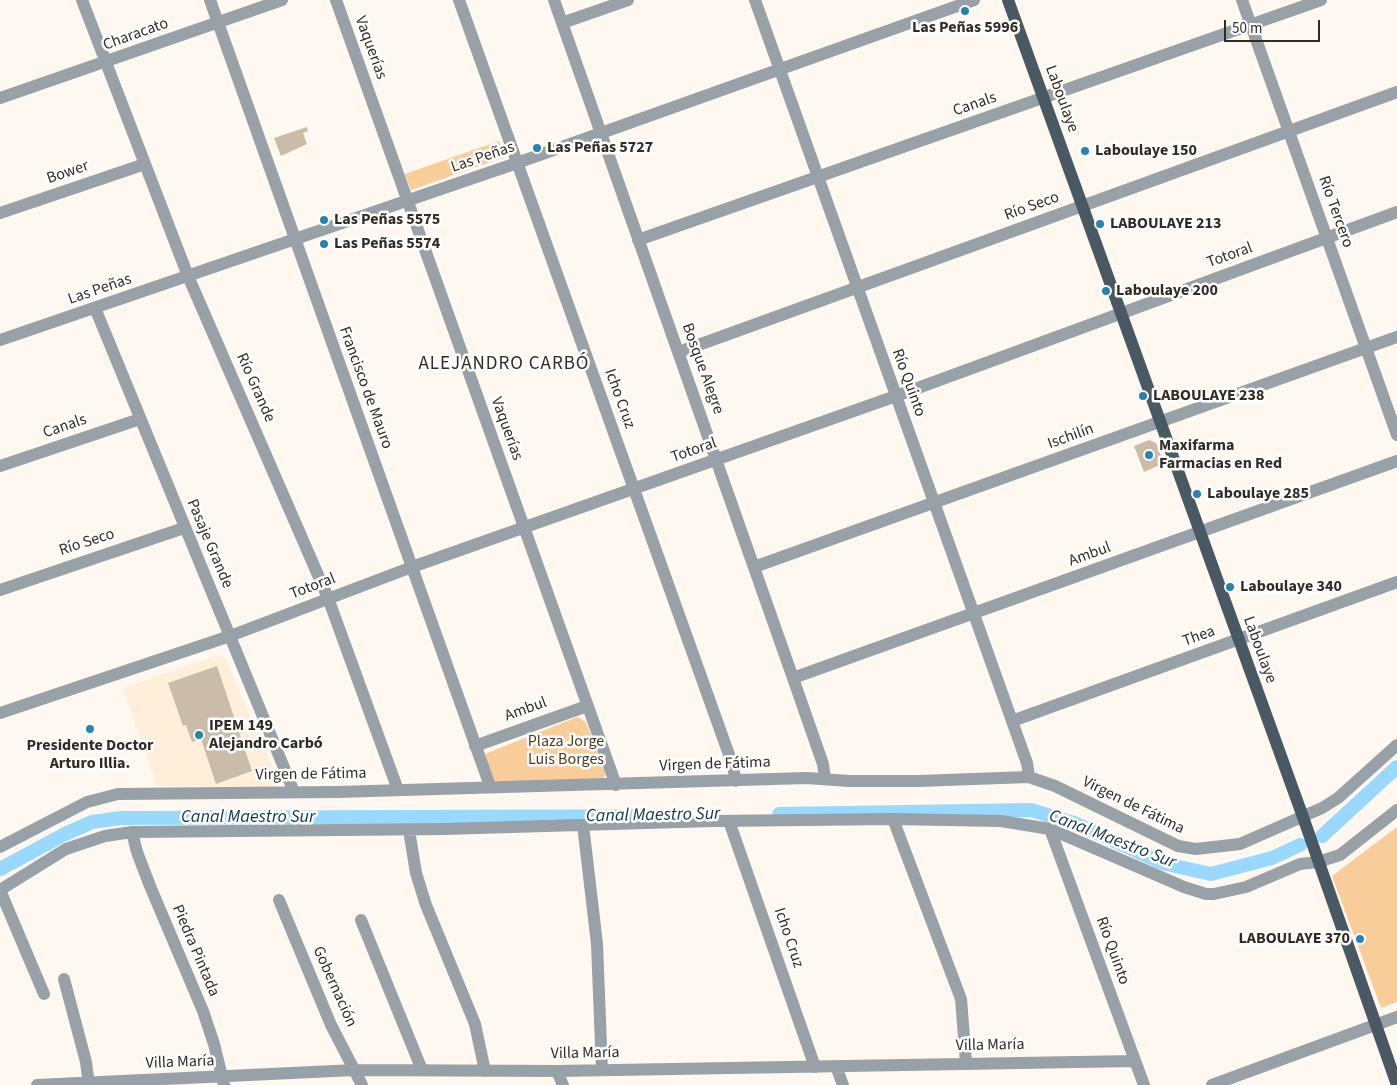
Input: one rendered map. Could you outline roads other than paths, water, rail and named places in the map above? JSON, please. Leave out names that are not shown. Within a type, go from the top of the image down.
[{"type":"main road","name":"Laboulaye","points":[[1008,0],[1159,423],[1303,817],[1397,1085]]},
{"type":"street","name":"Río Grande","points":[[82,0],[188,276],[328,598],[398,790]]},
{"type":"street","name":"Francisco de Mauro","points":[[210,0],[490,786]]},
{"type":"street","name":"Characato","points":[[0,98],[106,63],[282,0]]},
{"type":"street","name":"Vaquerías","points":[[336,0],[616,784]]},
{"type":"street","name":"Icho Cruz","points":[[459,0],[732,763],[736,781]]},
{"type":"street","name":"Bosque Alegre","points":[[554,0],[717,460],[823,764],[826,779]]},
{"type":"street","points":[[562,23],[628,0]]},
{"type":"street","name":"Río Quinto","points":[[754,0],[1027,763],[1029,777]]},
{"type":"street","name":"Las Peñas","points":[[0,340],[517,163],[974,0]]},
{"type":"street","name":"Río Tercero","points":[[1242,0],[1397,435]]},
{"type":"street","name":"Canals","points":[[638,240],[1321,0]]},
{"type":"street","name":"Río Seco","points":[[679,352],[1397,92]]},
{"type":"street","name":"Bower","points":[[0,213],[145,164]]},
{"type":"street","name":"Totoral","points":[[0,713],[230,636],[412,567],[896,396],[1397,212]]},
{"type":"street","name":"Pasaje Grande","points":[[95,308],[294,792]]},
{"type":"street","name":"Ischilín","points":[[754,567],[1397,337]]},
{"type":"street","name":"Canals","points":[[0,466],[140,419]]},
{"type":"street","name":"Ambul","points":[[793,678],[1397,461]]},
{"type":"street","name":"Río Seco","points":[[0,590],[184,528]]},
{"type":"street","name":"Thea","points":[[1012,722],[1397,582]]},
{"type":"street","name":"Ambul","points":[[475,746],[587,706]]},
{"type":"street","name":"Virgen de Fátima","points":[[0,847],[101,796],[118,794],[398,790],[490,786],[826,779],[918,781],[1029,777],[1055,786],[1167,842],[1187,849],[1240,844],[1303,817],[1338,798],[1397,745]]},
{"type":"street","points":[[44,994],[0,890],[66,849],[105,836],[132,832],[409,830],[729,821],[893,819],[1001,821],[1050,829],[1184,887],[1206,894],[1238,889],[1300,864],[1318,862],[1346,851],[1397,810]]},
{"type":"street","points":[[893,819],[961,998],[966,1063]]},
{"type":"street","name":"Icho Cruz","points":[[729,821],[815,1066]]},
{"type":"street","points":[[583,825],[597,944],[602,1070]]},
{"type":"street","name":"Río Quinto","points":[[1050,829],[1144,1085]]},
{"type":"street","points":[[409,830],[416,873],[426,905],[475,1024],[486,1071]]},
{"type":"street","name":"Piedra Pintada","points":[[132,832],[137,852],[150,886],[203,1011],[223,1081]]},
{"type":"street","name":"Gobernación","points":[[278,900],[331,1025],[362,1085]]},
{"type":"street","points":[[361,920],[422,1070]]},
{"type":"street","points":[[64,979],[86,1062],[88,1084]]},
{"type":"street","points":[[1212,1085],[1397,1017]]},
{"type":"street","name":"Villa María","points":[[37,1085],[223,1081],[355,1070],[557,1071],[1135,1060]]},
{"type":"street","points":[[836,1066],[844,1085]]},
{"type":"street","points":[[557,1071],[563,1085]]},
{"type":"waterway","name":"Canal Maestro Sur","points":[[1322,836],[1397,767]]},
{"type":"waterway","name":"Canal Maestro Sur","points":[[779,814],[1031,810],[1077,824],[1162,863],[1211,874],[1272,858],[1300,845]]},
{"type":"waterway","name":"Canal Maestro Sur","points":[[0,869],[65,834],[92,822],[121,818],[682,816]]},
{"type":"place","name":"Las Peñas 5996","points":[[965,11]]},
{"type":"place","name":"Las Peñas 5727","points":[[537,148]]},
{"type":"place","name":"Laboulaye 150","points":[[1085,151]]},
{"type":"place","name":"Las Peñas 5575","points":[[324,220]]},
{"type":"place","name":"LABOULAYE 213","points":[[1100,224]]},
{"type":"place","name":"Las Peñas 5574","points":[[324,244]]},
{"type":"place","name":"Laboulaye 200","points":[[1106,291]]},
{"type":"place","name":"LABOULAYE 238","points":[[1143,396]]},
{"type":"place","name":"Maxifarma Farmacias en Red","points":[[1149,455]]},
{"type":"place","name":"Laboulaye 285","points":[[1197,494]]},
{"type":"place","name":"Laboulaye 340","points":[[1230,587]]},
{"type":"place","name":"Presidente Doctor Arturo Illia.","points":[[90,729]]},
{"type":"place","name":"IPEM 149 Alejandro Carbó","points":[[199,735]]},
{"type":"place","name":"LABOULAYE 370","points":[[1360,939]]},
{"type":"district","name":"ALEJANDRO CARBÓ","points":[[504,365]]},
{"type":"park label","name":"Plaza Jorge Luis Borges","points":[[566,751]]}]
